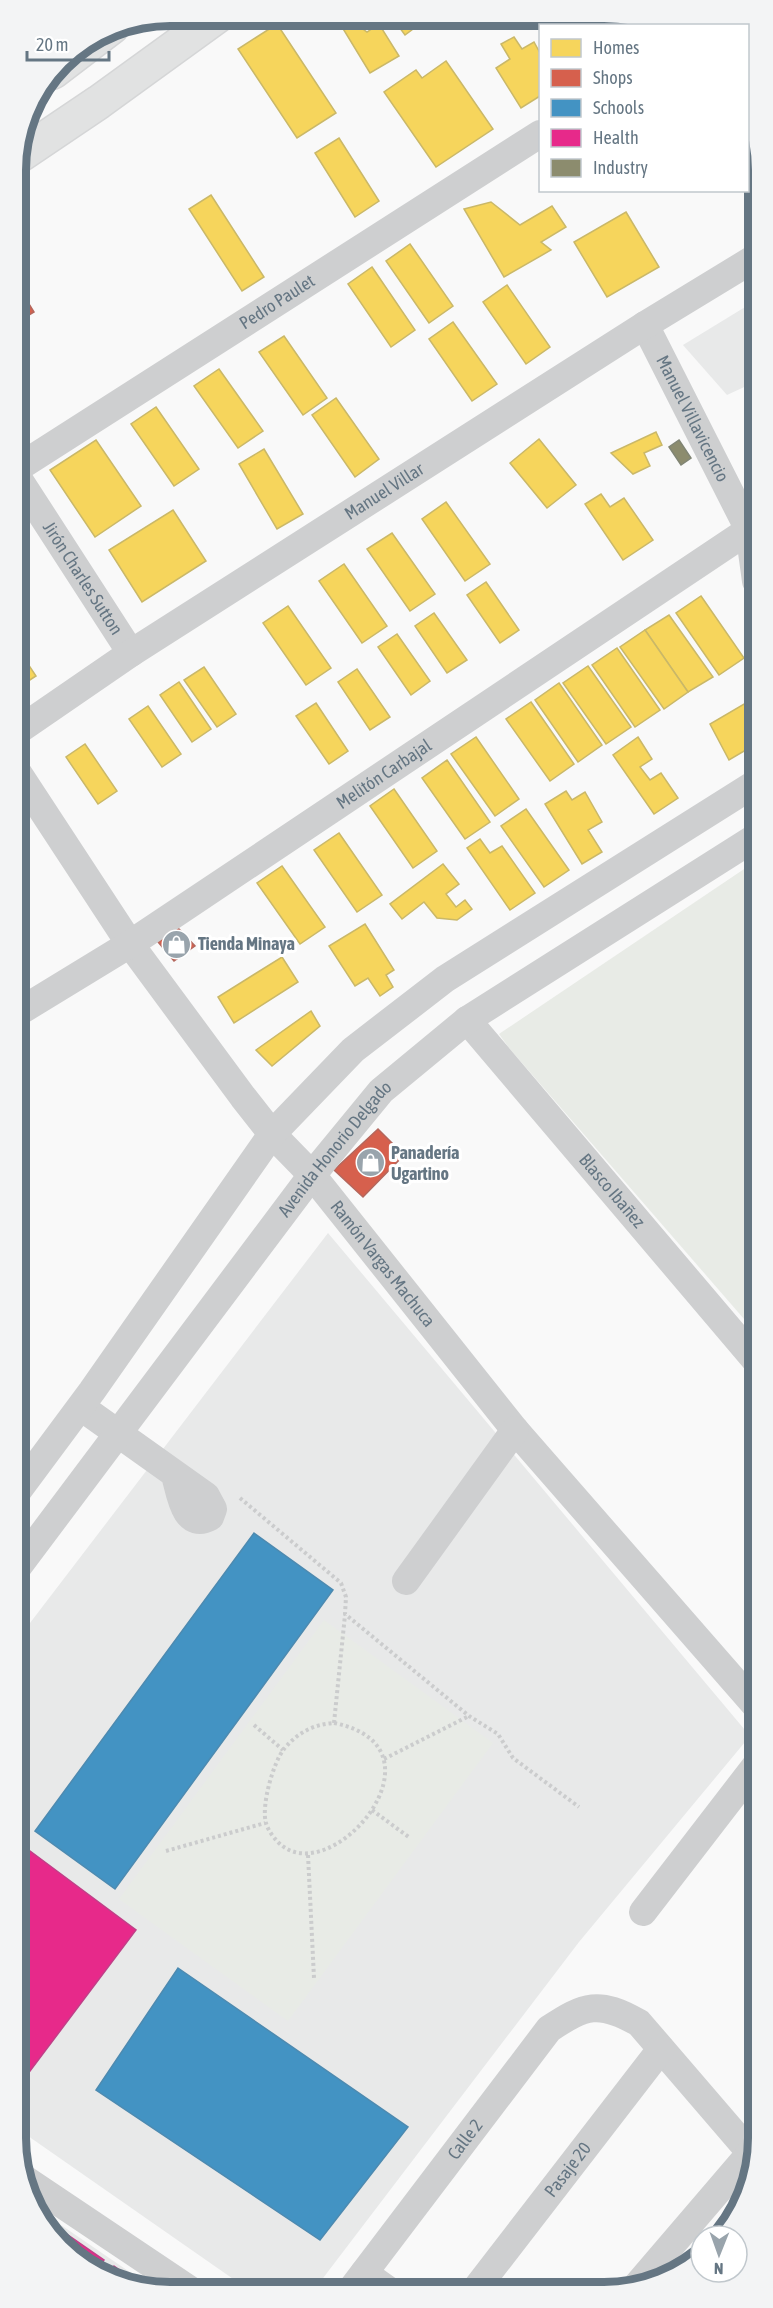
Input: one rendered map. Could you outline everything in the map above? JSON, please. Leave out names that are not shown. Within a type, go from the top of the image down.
[{"type":"main road","points":[[27,151],[204,26]]},
{"type":"street","name":"Pedro Paulet","points":[[26,463],[539,135]]},
{"type":"street","name":"Manuel Villar","points":[[26,725],[131,652],[645,325],[748,262]]},
{"type":"street","name":"Manuel Villavicencio","points":[[645,325],[748,529]]},
{"type":"street","name":"Jirón Charles Sutton","points":[[26,490],[131,652]]},
{"type":"street","name":"Melitón Carbajal","points":[[26,1007],[130,944],[748,532]]},
{"type":"street","name":"Ramón Vargas Machuca","points":[[26,785],[130,944],[272,1134],[312,1175],[515,1430],[747,1696]]},
{"type":"street","points":[[26,1480],[81,1407],[272,1134],[353,1050],[445,979],[748,788]]},
{"type":"street","name":"Avenida Honorio Delgado","points":[[26,1556],[312,1175],[381,1091],[467,1020],[748,842]]},
{"type":"street","name":"Blasco Ibañez","points":[[467,1020],[747,1351]]},
{"type":"street","points":[[81,1407],[176,1475]]},
{"type":"street","points":[[406,1581],[515,1430]]},
{"type":"street","points":[[643,1912],[747,1777]]},
{"type":"street","name":"Calle 2","points":[[358,2281],[549,2029],[570,2015],[594,2007],[616,2010],[639,2023],[661,2049]]},
{"type":"street","points":[[661,2049],[747,2143]]},
{"type":"street","name":"Pasaje 20","points":[[481,2282],[661,2049]]},
{"type":"street","points":[[645,2276],[746,2161]]},
{"type":"street","points":[[33,2185],[178,2282]]},
{"type":"path","points":[[232,1491],[341,1583],[346,1597],[334,1723]]},
{"type":"path","points":[[345,1614],[469,1716],[498,1734],[513,1758],[579,1807]]},
{"type":"path","points":[[384,1759],[469,1716]]},
{"type":"path","points":[[334,1723],[363,1732],[374,1743],[384,1759],[385,1785],[372,1810],[359,1826],[333,1846],[308,1855],[284,1848],[272,1837],[265,1823],[266,1798],[278,1758],[283,1750],[309,1728],[319,1724],[334,1723]]},
{"type":"path","points":[[254,1725],[283,1750]]},
{"type":"path","points":[[372,1810],[410,1838]]},
{"type":"path","points":[[166,1851],[265,1823]]},
{"type":"path","points":[[308,1855],[314,1978]]},
{"type":"shaded area","points":[[748,305],[748,385],[727,395],[683,345]]},
{"type":"shaded area","points":[[748,867],[747,1323],[509,1048],[499,1034]]},
{"type":"shaded area","points":[[328,1233],[747,1733],[747,1739],[579,1942],[320,2282],[238,2282],[26,2135],[26,1628]]},
{"type":"shaded area","points":[[324,1620],[493,1743],[288,2021],[119,1899]]},
{"type":"shaded area","points":[[49,2217],[141,2280],[106,2268],[82,2253],[55,2226]]},
{"type":"building: Homes","points":[[274,26],[278,26],[336,113],[297,138],[238,49]]},
{"type":"building: Homes","points":[[359,26],[367,32],[380,26],[399,56],[370,73],[342,27]]},
{"type":"building: Homes","points":[[398,26],[417,26],[405,35]]},
{"type":"building: Homes","points":[[514,37],[522,49],[534,42],[539,51],[539,97],[521,108],[496,68],[510,59],[501,44]]},
{"type":"building: Homes","points":[[446,61],[493,129],[436,167],[384,92],[416,70],[422,78]]},
{"type":"building: Homes","points":[[339,138],[379,201],[355,217],[315,153]]},
{"type":"building: Homes","points":[[211,195],[264,277],[242,291],[189,209]]},
{"type":"building: Homes","points":[[491,202],[520,225],[552,206],[566,227],[541,242],[551,250],[504,277],[464,209]]},
{"type":"building: Homes","points":[[626,212],[659,267],[607,297],[574,242]]},
{"type":"building: Homes","points":[[410,244],[453,306],[429,323],[386,261]]},
{"type":"building: Homes","points":[[372,267],[415,330],[391,347],[348,284]]},
{"type":"building: Homes","points":[[507,285],[550,347],[526,364],[483,302]]},
{"type":"building: Homes","points":[[453,322],[497,384],[472,401],[429,339]]},
{"type":"building: Homes","points":[[284,336],[327,398],[303,415],[259,352]]},
{"type":"building: Homes","points":[[219,369],[263,431],[238,448],[194,386]]},
{"type":"building: Homes","points":[[336,398],[379,459],[355,477],[312,415]]},
{"type":"building: Homes","points":[[156,407],[199,469],[174,486],[131,424]]},
{"type":"building: Homes","points":[[656,432],[662,445],[644,453],[650,466],[633,474],[611,453]]},
{"type":"building: Homes","points":[[539,439],[576,485],[547,508],[510,463]]},
{"type":"building: Homes","points":[[96,440],[141,506],[95,537],[50,470]]},
{"type":"building: Homes","points":[[264,449],[303,514],[277,529],[239,464]]},
{"type":"building: Homes","points":[[601,494],[610,507],[624,498],[653,540],[623,560],[585,504]]},
{"type":"building: Homes","points":[[446,502],[490,564],[465,581],[422,519]]},
{"type":"building: Homes","points":[[173,510],[206,561],[142,602],[109,550]]},
{"type":"building: Homes","points":[[392,533],[435,594],[410,611],[367,549]]},
{"type":"building: Homes","points":[[344,564],[387,626],[362,643],[319,581]]},
{"type":"building: Homes","points":[[486,582],[519,630],[500,643],[467,595]]},
{"type":"building: Homes","points":[[701,596],[744,658],[719,675],[676,613]]},
{"type":"building: Homes","points":[[288,606],[331,668],[306,685],[263,623]]},
{"type":"building: Homes","points":[[434,613],[467,660],[447,673],[415,626]]},
{"type":"building: Homes","points":[[669,615],[713,677],[688,692],[645,630]]},
{"type":"building: Homes","points":[[645,630],[688,692],[664,709],[620,647]]},
{"type":"building: Homes","points":[[397,634],[430,681],[411,695],[378,647]]},
{"type":"building: Homes","points":[[617,648],[660,710],[635,727],[592,665]]},
{"type":"building: Homes","points":[[26,661],[36,676],[26,682]]},
{"type":"building: Homes","points":[[588,666],[631,727],[606,744],[563,683]]},
{"type":"building: Homes","points":[[204,667],[236,714],[217,727],[184,680]]},
{"type":"building: Homes","points":[[357,669],[390,717],[370,730],[338,682]]},
{"type":"building: Homes","points":[[179,682],[211,729],[192,742],[160,695]]},
{"type":"building: Homes","points":[[559,683],[602,745],[578,762],[535,700]]},
{"type":"building: Homes","points":[[531,702],[574,764],[550,781],[506,719]]},
{"type":"building: Homes","points":[[748,702],[748,749],[729,760],[710,724]]},
{"type":"building: Homes","points":[[316,703],[348,751],[329,764],[296,716]]},
{"type":"building: Homes","points":[[148,706],[181,754],[162,767],[129,719]]},
{"type":"building: Homes","points":[[476,737],[519,799],[495,816],[451,754]]},
{"type":"building: Homes","points":[[638,737],[652,759],[640,767],[650,780],[661,773],[678,798],[654,814],[613,755]]},
{"type":"building: Homes","points":[[85,744],[117,791],[98,804],[66,757]]},
{"type":"building: Homes","points":[[447,760],[490,822],[465,839],[422,778]]},
{"type":"building: Homes","points":[[394,789],[437,851],[413,868],[370,806]]},
{"type":"building: Homes","points":[[566,791],[572,800],[585,792],[602,822],[588,830],[602,852],[582,864],[545,804]]},
{"type":"building: Homes","points":[[526,809],[569,870],[544,887],[501,826]]},
{"type":"building: Homes","points":[[339,833],[382,895],[357,912],[314,850]]},
{"type":"building: Homes","points":[[480,839],[490,853],[502,846],[535,893],[510,910],[467,848]]},
{"type":"building: Homes","points":[[443,864],[459,884],[446,894],[456,907],[465,900],[472,909],[457,920],[437,918],[424,902],[402,919],[390,904]]},
{"type":"building: Homes","points":[[282,866],[325,927],[300,944],[257,883]]},
{"type":"building: Homes","points":[[365,924],[394,970],[386,975],[393,987],[380,996],[368,978],[355,986],[329,946]]},
{"type":"building: Homes","points":[[282,957],[298,982],[234,1023],[218,997]]},
{"type":"building: Homes","points":[[311,1011],[320,1026],[272,1066],[256,1050]]},
{"type":"building: Shops","points":[[26,299],[34,312],[26,317]]},
{"type":"building: Shops","name":"Tienda Minaya","points":[[178,928],[195,946],[174,961],[158,942]]},
{"type":"building: Shops","name":"Panadería Ugartino","points":[[378,1129],[404,1155],[363,1197],[334,1170]]},
{"type":"building: Schools","points":[[254,1533],[333,1590],[115,1889],[35,1831]]},
{"type":"building: Schools","points":[[178,1968],[408,2127],[320,2240],[96,2090]]},
{"type":"building: Health","points":[[26,1848],[136,1930],[26,2076]]},
{"type":"building: Health","points":[[55,2226],[104,2260],[101,2265],[82,2253]]},
{"type":"building: Health","points":[[114,2266],[129,2277],[123,2275],[111,2270]]},
{"type":"building: Industry","points":[[679,440],[691,458],[681,465],[669,447]]},
{"type":"place","name":"Tienda Minaya","points":[[177,944]]},
{"type":"place","name":"Panadería Ugartino","points":[[370,1163]]}]
